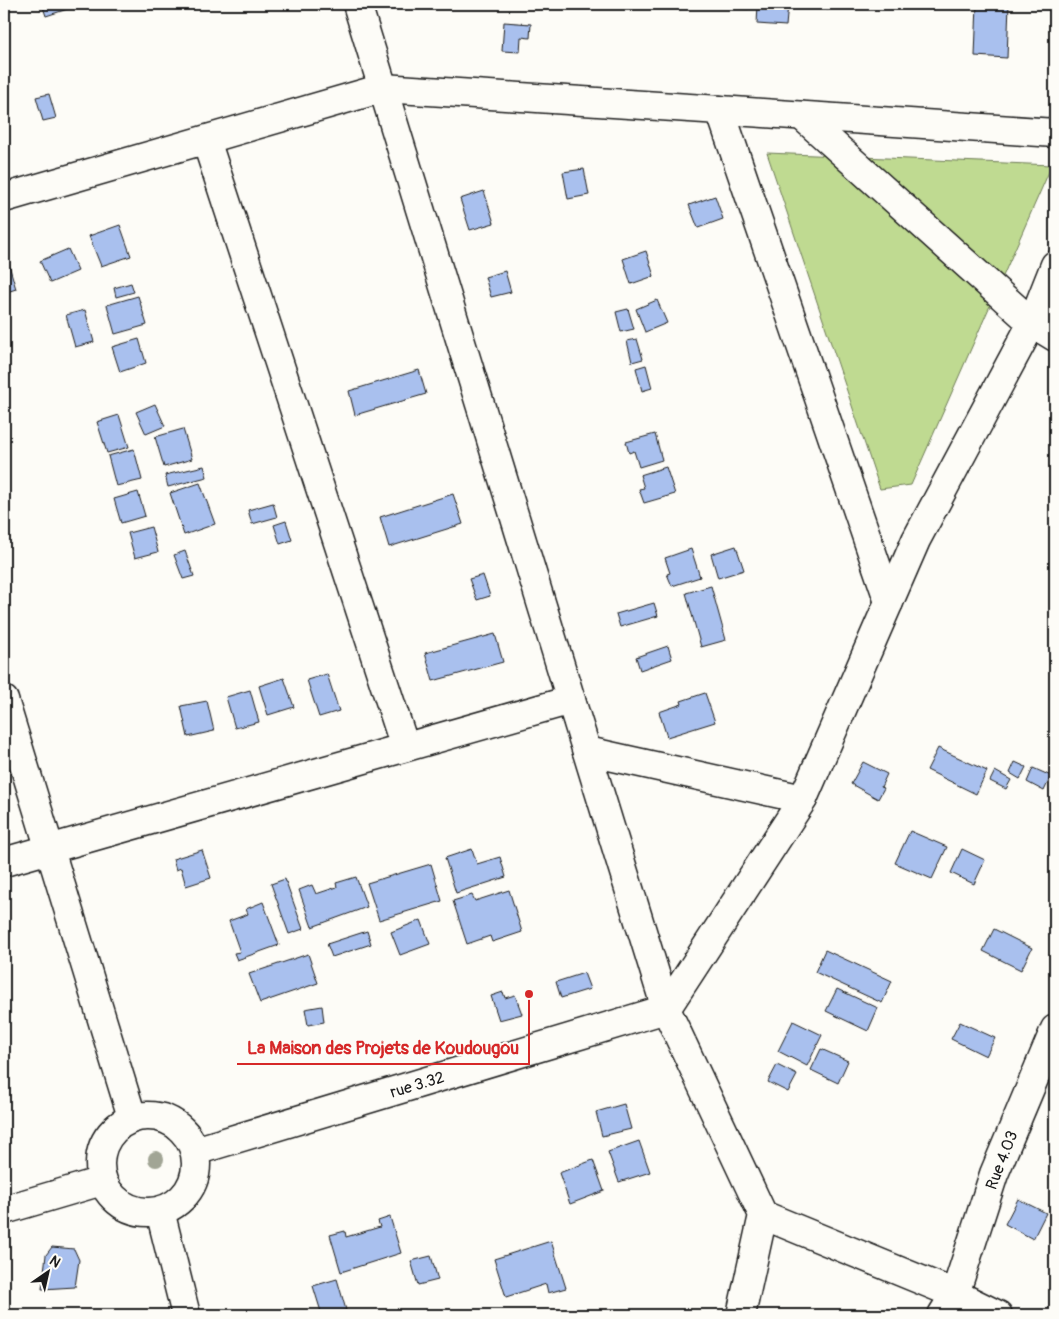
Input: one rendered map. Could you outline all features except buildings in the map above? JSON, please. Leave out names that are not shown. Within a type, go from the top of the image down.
[{"type":"street","points":[[357,4],[666,1009],[763,1214],[744,1313]]},
{"type":"street","points":[[4,198],[383,88],[1055,133]]},
{"type":"street","points":[[720,110],[889,602]]},
{"type":"street","points":[[802,116],[1032,323],[1055,337]]},
{"type":"street","points":[[206,140],[406,747]]},
{"type":"street","points":[[666,1009],[802,799],[916,540],[1032,323],[1055,265]]},
{"type":"street","points":[[4,700],[132,1117]]},
{"type":"street","points":[[4,862],[571,700]]},
{"type":"street","points":[[587,751],[802,799]]},
{"type":"street","name":"rue 3.32","points":[[196,1151],[666,1009]]},
{"type":"street","name":"Rue 4.03","points":[[949,1304],[994,1174],[1055,1028]]},
{"type":"street","points":[[152,1115],[171,1120],[186,1133],[196,1151],[197,1171],[191,1188],[178,1203],[160,1211],[143,1212],[125,1207],[112,1196],[102,1181],[99,1162],[104,1143],[115,1127],[132,1117],[152,1115]]},
{"type":"street","points":[[4,1210],[102,1181]]},
{"type":"street","points":[[160,1211],[186,1315]]},
{"type":"street","points":[[763,1214],[949,1304],[998,1315]]},
{"type":"green space","points":[[767,153],[1052,165],[911,485],[880,489]]},
{"type":"place","name":"La Maison des Projets de Koudougou","points":[[529,994]]}]
